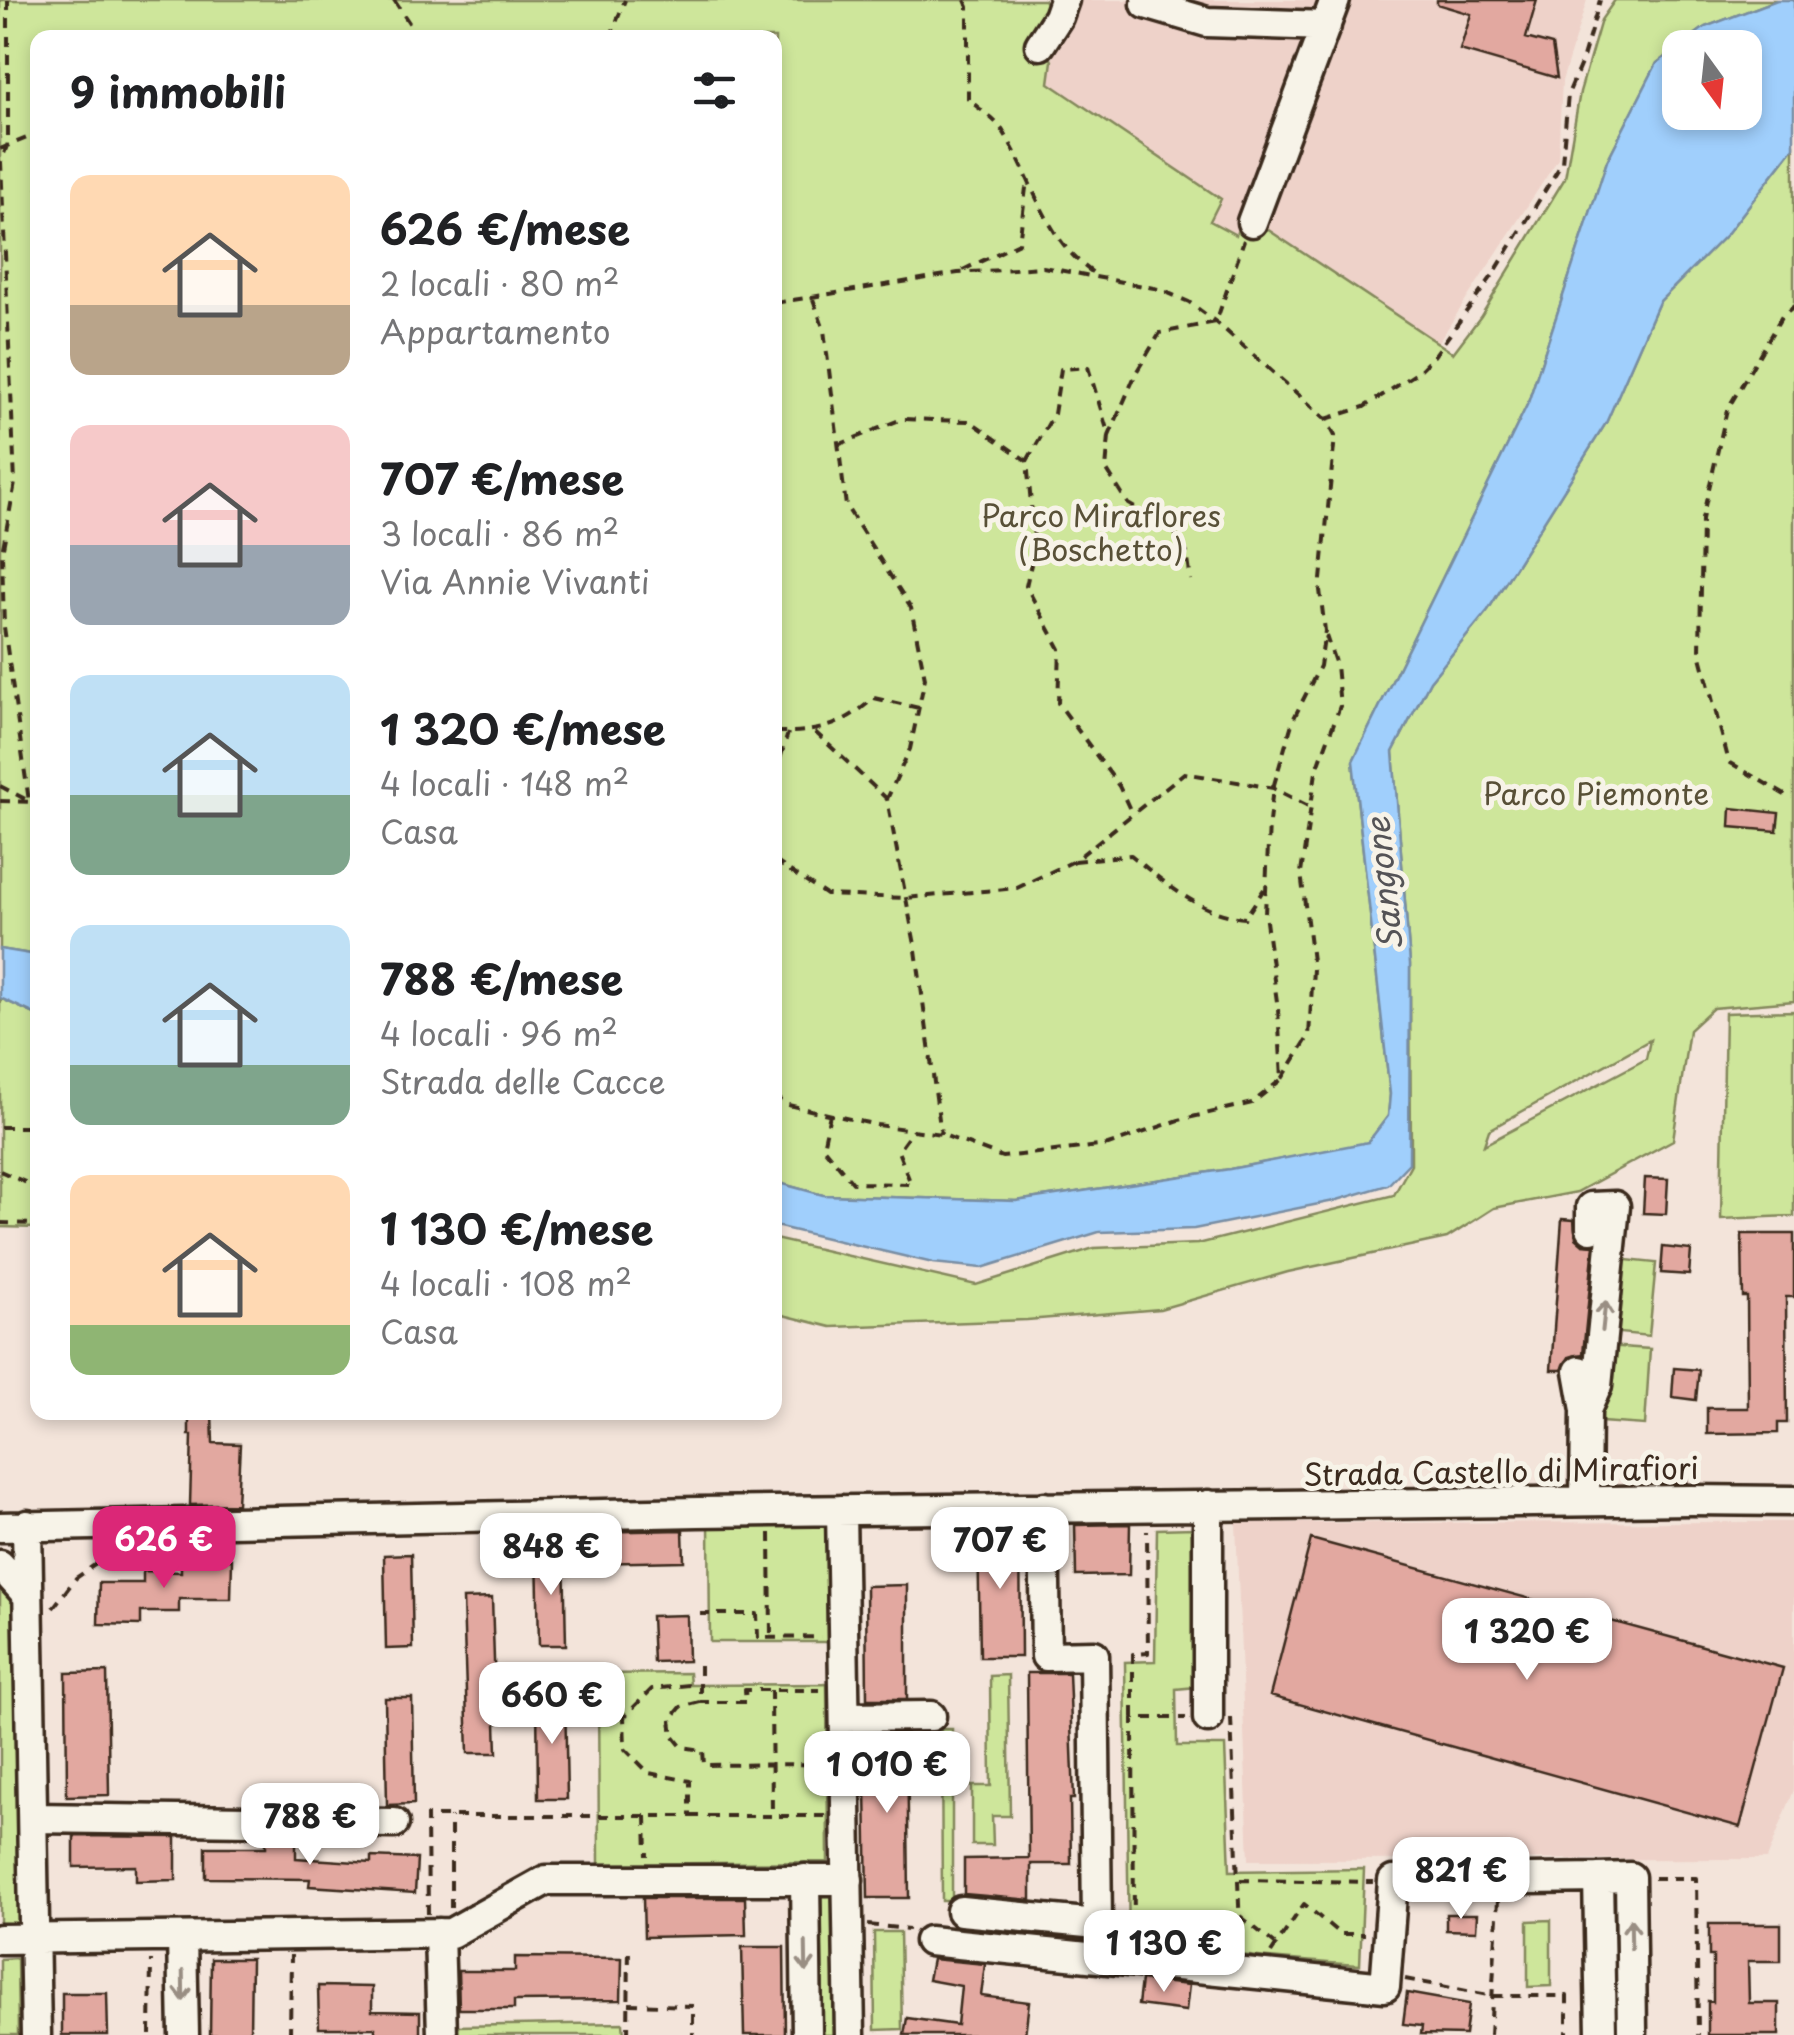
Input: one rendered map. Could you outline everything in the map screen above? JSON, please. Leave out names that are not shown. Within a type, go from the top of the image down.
[{"type":"street","points":[[1040,44],[1064,0]]},
{"type":"street","points":[[1146,4],[1207,22],[1330,13],[1252,222]]},
{"type":"street","points":[[1586,1410],[1597,1386],[1615,1206],[1592,1207],[1592,1228]]},
{"type":"street","points":[[1580,1371],[1586,1410],[1585,1501]]},
{"type":"street","name":"Strada Castello di Mirafiori","points":[[13,1526],[771,1510],[1794,1502]]},
{"type":"street","points":[[1208,1506],[1208,1718]]},
{"type":"street","points":[[961,1912],[1097,1924],[1094,1655],[1046,1656],[1044,1508]]},
{"type":"street","points":[[841,1510],[850,2035]]},
{"type":"street","points":[[13,1526],[30,1559],[15,1581],[31,1654],[36,2035]]},
{"type":"street","points":[[845,1704],[931,1716]]},
{"type":"street","points":[[33,1818],[394,1823]]},
{"type":"street","points":[[929,1942],[1386,1981],[1393,1881],[1598,1878],[1630,1878],[1642,2033],[1600,2034],[1598,1878]]},
{"type":"street","points":[[805,1879],[807,2035]]},
{"type":"street","points":[[0,1939],[439,1933],[546,1880],[848,1880]]},
{"type":"street","points":[[439,1933],[442,2035]]},
{"type":"street","points":[[182,1937],[184,2035]]},
{"type":"path","points":[[8,0],[8,143],[1,162],[15,483],[2,554],[3,609],[29,801]]},
{"type":"path","points":[[394,0],[413,30]]},
{"type":"path","points":[[613,30],[625,0]]},
{"type":"path","points":[[965,0],[968,99],[1002,129],[1028,176],[1049,227],[1079,264],[1102,278]]},
{"type":"path","points":[[1326,418],[1364,407],[1417,373],[1434,356],[1493,275],[1562,163],[1568,94],[1600,0]]},
{"type":"path","points":[[0,148],[30,139]]},
{"type":"path","points":[[958,273],[1019,243],[1028,176]]},
{"type":"path","points":[[1216,322],[1252,222]]},
{"type":"path","points":[[782,302],[958,273],[1043,267],[1159,289],[1190,302],[1216,322],[1326,418],[1335,436],[1320,590],[1324,631],[1320,666],[1293,720],[1273,788],[1266,885],[1265,914],[1278,1009],[1282,1079]]},
{"type":"path","points":[[812,298],[824,330],[846,506],[910,608],[925,678],[910,749],[887,799],[942,1134]]},
{"type":"path","points":[[1785,795],[1729,762],[1700,653],[1702,519],[1727,410],[1782,316],[1794,306]]},
{"type":"path","points":[[1192,580],[1187,554],[1172,530],[1128,504],[1106,469],[1109,436],[1137,370],[1160,333],[1216,322]]},
{"type":"path","points":[[1109,436],[1088,368],[1060,369],[1054,414],[1027,462],[1035,548],[1026,586],[1060,648],[1058,702],[1119,786],[1132,814]]},
{"type":"path","points":[[838,445],[902,419],[970,421],[1027,462]]},
{"type":"path","points":[[782,1101],[830,1114],[942,1134],[1002,1157],[1108,1145],[1179,1120],[1252,1103],[1282,1079],[1309,1036],[1312,969],[1301,873],[1316,772],[1340,706],[1336,665],[1324,631]]},
{"type":"path","points":[[782,732],[815,732],[852,718],[874,698],[919,708]]},
{"type":"path","points":[[782,752],[788,732]]},
{"type":"path","points":[[815,732],[887,799]]},
{"type":"path","points":[[782,866],[826,895],[906,898],[1017,888],[1074,861],[1184,773],[1273,788],[1310,807]]},
{"type":"path","points":[[0,786],[29,801]]},
{"type":"path","points":[[0,801],[29,801]]},
{"type":"path","points":[[1074,861],[1130,855],[1175,892],[1224,916],[1245,918],[1266,885]]},
{"type":"path","points":[[830,1114],[823,1147],[853,1183],[912,1184],[898,1150],[914,1130]]},
{"type":"path","points":[[0,1128],[30,1127]]},
{"type":"path","points":[[0,1171],[30,1184]]},
{"type":"path","points":[[0,1223],[30,1224]]},
{"type":"path","points":[[1135,1950],[1133,1654],[1148,1653],[1147,1506]]},
{"type":"path","points":[[771,1510],[772,1638]]},
{"type":"path","points":[[50,1612],[76,1578],[120,1547]]},
{"type":"path","points":[[700,1614],[757,1614],[758,1638],[844,1638]]},
{"type":"path","points":[[700,1664],[700,1702]]},
{"type":"path","points":[[689,1685],[652,1689],[624,1717],[625,1749],[649,1773],[690,1780],[690,1816]]},
{"type":"path","points":[[845,1704],[771,1690],[745,1690],[746,1702],[681,1706],[671,1719],[673,1736],[682,1747],[703,1750],[704,1765],[846,1763]]},
{"type":"path","points":[[771,1690],[772,1816]]},
{"type":"path","points":[[1133,1718],[1233,1718],[1240,1962]]},
{"type":"path","points":[[439,1933],[427,1816],[847,1816]]},
{"type":"path","points":[[439,1933],[451,1816]]},
{"type":"path","points":[[646,1816],[648,1879]]},
{"type":"path","points":[[1630,1878],[1696,1878],[1698,2035]]},
{"type":"path","points":[[1240,1880],[1393,1881]]},
{"type":"path","points":[[1490,2035],[1500,1880]]},
{"type":"path","points":[[1270,1955],[1304,1904],[1340,1934],[1361,1934]]},
{"type":"path","points":[[1240,1916],[1275,1944]]},
{"type":"path","points":[[290,2035],[291,1936]]},
{"type":"path","points":[[150,1937],[150,2035]]},
{"type":"path","points":[[628,2035],[629,1946]]},
{"type":"path","points":[[1386,1981],[1493,1996],[1567,1996],[1567,2035]]},
{"type":"path","points":[[629,2004],[692,2006],[693,2035]]},
{"type":"shaded area","points":[[1074,0],[1587,0],[1562,81],[1558,159],[1438,343],[1244,214],[1236,235],[1210,220],[1220,199],[1048,83]]},
{"type":"shaded area","points":[[1794,1522],[1794,1790],[1767,1859],[1249,1860],[1236,1523]]},
{"type":"green space","name":"Parco Miraflores (Boschetto)","points":[[0,0],[1044,0],[1049,7],[1036,22],[1052,61],[1049,83],[1221,199],[1210,221],[1236,235],[1243,213],[1453,353],[1481,316],[1565,178],[1580,92],[1601,20],[1615,0],[1777,0],[1701,30],[1662,30],[1662,59],[1607,161],[1528,403],[1353,761],[1390,1094],[1388,1116],[1368,1143],[1230,1169],[1016,1201],[823,1195],[782,1184],[782,30],[30,30],[30,954],[0,949]]},
{"type":"green space","name":"Parco Piemonte","points":[[1794,147],[1794,1001],[1713,1008],[1689,1030],[1673,1140],[1577,1192],[1494,1208],[1447,1238],[1288,1272],[1160,1309],[1027,1320],[831,1327],[782,1315],[782,1241],[976,1285],[1094,1248],[1198,1244],[1394,1195],[1411,1164],[1410,964],[1393,752],[1430,681],[1488,610],[1606,423],[1659,302],[1726,235]],"holes":[[[1650,1040],[1646,1059],[1484,1145],[1489,1130]]]},
{"type":"green space","points":[[0,998],[30,1012],[30,1228],[0,1227]]},
{"type":"green space","points":[[1794,1011],[1794,1216],[1721,1219],[1725,1013]]},
{"type":"green space","points":[[1616,1259],[1656,1263],[1649,1336],[1609,1332]]},
{"type":"green space","points":[[1606,1346],[1650,1349],[1645,1425],[1601,1422]]},
{"type":"green space","points":[[709,1521],[826,1521],[827,1642],[710,1642]]},
{"type":"green space","points":[[1194,1528],[1196,1687],[1176,1689],[1177,1746],[1225,1746],[1230,1871],[1364,1869],[1360,1965],[1129,1944],[1125,1662],[1155,1661],[1157,1529]]},
{"type":"green space","points":[[0,1576],[19,1609],[23,1926],[0,1926]]},
{"type":"green space","points":[[689,1673],[690,1685],[827,1684],[828,1862],[599,1864],[598,1674]]},
{"type":"green space","points":[[1008,1675],[1010,1816],[992,1816],[993,1845],[972,1845],[972,1786],[991,1786],[990,1676]]},
{"type":"green space","points":[[941,1729],[952,1729],[952,1901],[942,1901]]},
{"type":"green space","points":[[821,1894],[837,1894],[839,2035],[823,2035]]},
{"type":"green space","points":[[1551,1920],[1551,1986],[1528,1987],[1528,1921]]},
{"type":"green space","points":[[874,1932],[900,1932],[902,2029],[875,2030]]},
{"type":"green space","points":[[17,1958],[18,2035],[0,2035],[0,1959]]},
{"type":"green space","points":[[623,2023],[624,2035],[457,2035],[457,2026]]},
{"type":"water","name":"Sangone","points":[[1777,0],[1794,0],[1794,147],[1726,235],[1659,302],[1606,423],[1488,610],[1430,681],[1393,752],[1410,964],[1409,1163],[1388,1185],[1334,1201],[1194,1229],[1099,1232],[982,1268],[933,1263],[782,1228],[782,1184],[823,1195],[1016,1201],[1230,1169],[1368,1142],[1388,1116],[1390,1094],[1353,761],[1528,403],[1607,161],[1662,59],[1662,130],[1762,130],[1762,30],[1701,30]]},
{"type":"water","points":[[0,949],[30,954],[30,1012],[0,998]]},
{"type":"building","points":[[1437,0],[1537,0],[1526,38],[1552,45],[1557,78],[1460,50],[1471,14],[1437,4]]},
{"type":"building","points":[[1731,808],[1779,813],[1777,831],[1730,827]]},
{"type":"building","points":[[1645,1178],[1668,1179],[1666,1214],[1643,1213]]},
{"type":"building","points":[[1562,1219],[1574,1220],[1576,1238],[1583,1244],[1594,1245],[1583,1354],[1569,1357],[1562,1370],[1551,1370]]},
{"type":"building","points":[[1742,1234],[1794,1234],[1794,1297],[1786,1297],[1787,1423],[1778,1423],[1778,1433],[1707,1434],[1707,1408],[1748,1408]]},
{"type":"building","points":[[1663,1247],[1691,1250],[1689,1275],[1661,1273]]},
{"type":"building","points":[[1674,1368],[1699,1370],[1696,1400],[1672,1397]]},
{"type":"building","points":[[189,1420],[212,1420],[213,1443],[240,1444],[237,1504],[190,1505]]},
{"type":"building","points":[[1643,1470],[1687,1470],[1687,1483],[1643,1483]]},
{"type":"building","points":[[1130,1524],[1129,1575],[1076,1576],[1075,1525]]},
{"type":"building","points":[[978,1527],[1020,1527],[1021,1657],[980,1657]]},
{"type":"building","points":[[683,1530],[684,1561],[590,1563],[589,1532]]},
{"type":"building","points":[[1311,1539],[1783,1668],[1740,1827],[1270,1696]]},
{"type":"building","points":[[537,1551],[564,1551],[566,1645],[539,1645]]},
{"type":"building","points":[[411,1554],[413,1648],[386,1649],[384,1555]]},
{"type":"building","points":[[181,1559],[232,1559],[231,1599],[179,1599],[179,1612],[141,1612],[141,1625],[98,1624],[99,1583],[143,1583],[143,1571],[181,1572]]},
{"type":"building","points":[[907,1585],[907,1699],[867,1699],[866,1586]]},
{"type":"building","points":[[492,1598],[497,1753],[468,1753],[463,1599]]},
{"type":"building","points":[[687,1615],[688,1661],[653,1662],[651,1616]]},
{"type":"building","points":[[107,1672],[109,1795],[67,1796],[66,1673]]},
{"type":"building","points":[[1027,1673],[1069,1673],[1074,1799],[1070,1799],[1071,1864],[1031,1864],[1031,1900],[964,1894],[964,1859],[1029,1858]]},
{"type":"building","points":[[537,1694],[565,1695],[567,1799],[538,1799]]},
{"type":"building","points":[[385,1698],[412,1698],[414,1804],[387,1805]]},
{"type":"building","points":[[865,1734],[907,1734],[909,1898],[868,1898]]},
{"type":"building","points":[[74,1836],[176,1837],[176,1880],[136,1881],[136,1866],[74,1867]]},
{"type":"building","points":[[266,1839],[296,1839],[296,1858],[371,1863],[371,1857],[417,1859],[415,1893],[309,1886],[310,1879],[206,1878],[206,1847],[266,1847]]},
{"type":"building","points":[[643,1898],[745,1898],[746,1935],[644,1937]]},
{"type":"building","points":[[1446,1914],[1477,1914],[1476,1931],[1446,1930]]},
{"type":"building","points":[[1709,1924],[1781,1924],[1781,1961],[1748,1961],[1749,2003],[1779,2003],[1779,2035],[1708,2035],[1708,2001],[1713,2002]]},
{"type":"building","points":[[742,1947],[784,1947],[785,2035],[744,2035]]},
{"type":"building","points":[[515,1957],[622,1958],[621,2000],[514,2001],[514,2009],[459,2009],[458,1971],[515,1971]]},
{"type":"building","points":[[211,1959],[251,1959],[250,2035],[210,2035]]},
{"type":"building","points":[[932,1959],[985,1964],[981,1996],[1029,2002],[1025,2035],[904,2035],[907,2018],[957,2025],[961,1986],[928,1980]]},
{"type":"building","points":[[1141,1980],[1189,1985],[1186,2011],[1138,2005]]},
{"type":"building","points":[[318,1986],[372,1987],[372,2011],[420,2012],[420,2035],[375,2035],[375,2028],[319,2028]]},
{"type":"building","points":[[62,1993],[107,1993],[108,2035],[62,2035]]},
{"type":"building","points":[[1407,1993],[1469,2004],[1465,2035],[1421,2034],[1422,2026],[1403,2024]]}]
